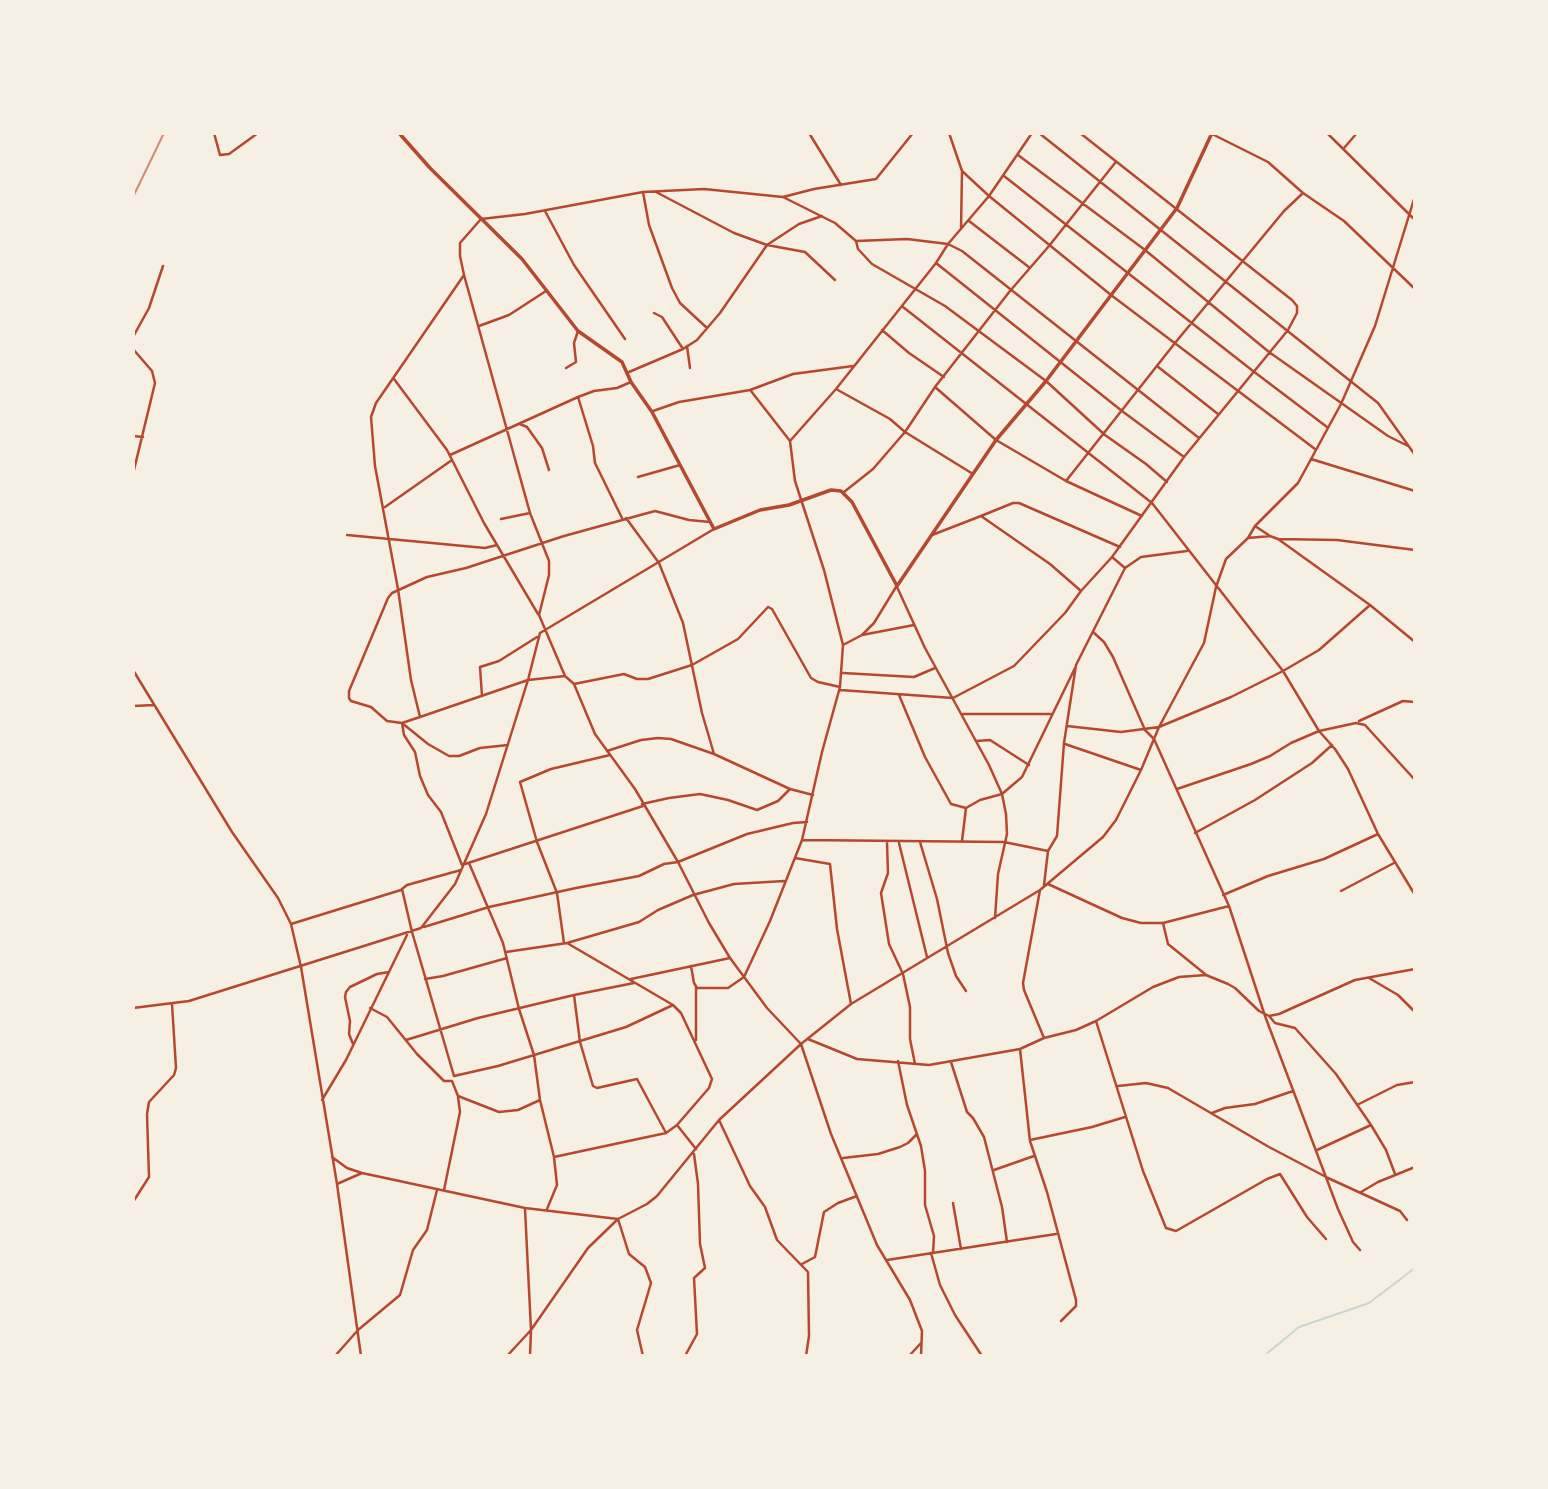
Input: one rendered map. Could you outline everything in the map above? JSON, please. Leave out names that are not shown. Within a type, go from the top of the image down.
[{"type":"street","points":[[214,133],[220,155],[229,154],[258,133]]},
{"type":"street","points":[[399,133],[430,168],[522,259],[578,331],[622,362],[715,529]]},
{"type":"street","points":[[809,133],[841,185]]},
{"type":"street","points":[[539,615],[550,568],[530,513],[464,275],[460,243],[481,219],[545,211],[643,192],[704,189],[783,197],[876,179],[913,133]]},
{"type":"street","points":[[949,133],[962,171],[961,229]]},
{"type":"street","points":[[790,441],[836,389],[936,263],[948,244],[989,196],[1032,133]]},
{"type":"street","points":[[1040,133],[1378,403],[1415,455]]},
{"type":"street","points":[[574,684],[624,674],[637,679],[648,679],[692,665],[738,639],[768,607],[772,609],[811,678],[818,682],[840,689],[953,698],[1014,666],[1065,613],[1120,547],[1184,457],[1287,330],[1297,313],[1297,306],[1080,133]]},
{"type":"street","points":[[862,635],[884,609],[996,440],[1046,381],[1177,208],[1211,133],[1268,162],[1303,194],[1343,221],[1415,289]]},
{"type":"street","points":[[1327,133],[1415,220]]},
{"type":"street","points":[[1344,148],[1357,133]]},
{"type":"street","points":[[1017,154],[1145,250],[1269,352],[1388,436],[1408,446]]},
{"type":"street","points":[[844,492],[873,469],[905,432],[961,353],[1115,163]]},
{"type":"street","points":[[962,171],[1111,295],[1315,449]]},
{"type":"street","points":[[1004,176],[1327,427]]},
{"type":"street","points":[[655,191],[714,223],[767,245],[805,252],[835,280]]},
{"type":"street","points":[[643,192],[649,225],[672,288],[680,303],[708,328]]},
{"type":"street","points":[[1066,481],[1192,322],[1284,211],[1303,194]]},
{"type":"street","points":[[783,197],[843,228],[872,264],[945,306],[1046,381],[1105,435],[1167,482]]},
{"type":"street","points":[[507,1356],[531,1330],[588,1248],[618,1219],[648,1204],[657,1196],[694,1154],[719,1120],[801,1044],[851,1004],[1040,890],[1103,837],[1142,770],[1154,739],[1204,643],[1216,587],[1226,559],[1298,482],[1341,404],[1375,326],[1415,197]]},
{"type":"street","points":[[545,211],[574,265],[625,339]]},
{"type":"street","points":[[629,372],[687,346],[708,328],[767,245],[799,224],[822,216]]},
{"type":"street","points":[[968,220],[1030,268]]},
{"type":"street","points":[[856,241],[896,238],[948,244],[962,251],[1199,438]]},
{"type":"street","points":[[936,263],[1184,457]]},
{"type":"street","points":[[133,337],[149,308],[163,266]]},
{"type":"street","points":[[420,717],[406,660],[398,589],[375,466],[370,417],[376,403],[464,275]]},
{"type":"street","points":[[479,326],[509,315],[546,291]]},
{"type":"street","points":[[902,306],[1152,503],[1283,671],[1319,731],[1348,769],[1378,834],[1415,895]]},
{"type":"street","points":[[654,313],[662,317],[683,349]]},
{"type":"street","points":[[882,330],[944,377]]},
{"type":"street","points":[[566,368],[576,362],[574,343],[578,331]]},
{"type":"street","points":[[687,346],[690,368]]},
{"type":"street","points":[[133,349],[152,371],[155,379],[133,474]]},
{"type":"street","points":[[652,412],[679,402],[750,390],[793,374],[853,366]]},
{"type":"street","points":[[1156,366],[1218,414]]},
{"type":"street","points":[[394,379],[450,455],[503,556],[539,615],[565,676],[574,684],[595,734],[635,789],[730,958],[767,1008],[801,1044],[814,1088],[857,1196],[885,1260],[910,1300],[922,1331],[920,1356]]},
{"type":"street","points":[[450,455],[578,397],[631,382]]},
{"type":"street","points":[[935,387],[996,440],[1066,481],[1142,516]]},
{"type":"street","points":[[836,389],[890,419],[905,432],[973,474]]},
{"type":"street","points":[[696,987],[728,988],[744,977],[802,840],[843,673],[843,645],[827,582],[795,481],[790,441],[750,390]]},
{"type":"street","points":[[578,397],[593,446],[595,463],[624,518],[659,563],[683,624],[714,754]]},
{"type":"street","points":[[520,424],[527,427],[541,448],[549,470]]},
{"type":"street","points":[[133,436],[143,437]]},
{"type":"street","points":[[1311,459],[1415,491]]},
{"type":"street","points":[[384,508],[452,460]]},
{"type":"street","points":[[638,477],[680,465]]},
{"type":"street","points":[[482,696],[480,667],[499,661],[538,637],[545,628],[715,529],[750,513],[831,490],[844,492],[897,586],[1002,794],[1008,828],[998,874],[995,918]]},
{"type":"street","points":[[931,536],[1013,503],[1019,503],[1120,547]]},
{"type":"street","points":[[565,676],[528,680],[402,723],[387,721],[371,707],[351,701],[348,695],[388,598],[398,589],[624,518],[657,511],[689,520],[710,522]]},
{"type":"street","points":[[501,519],[530,513]]},
{"type":"street","points":[[981,516],[1050,564],[1081,591]]},
{"type":"street","points":[[1255,526],[1279,539],[1364,543],[1415,550]]},
{"type":"street","points":[[347,535],[485,548],[497,545]]},
{"type":"street","points":[[1248,538],[1270,536]]},
{"type":"street","points":[[1279,539],[1415,642]]},
{"type":"street","points":[[899,695],[925,757],[951,804],[966,808],[980,800],[1002,794],[1018,782],[1029,765],[1051,715],[1125,568],[1141,557],[1187,551]]},
{"type":"street","points":[[1112,557],[1125,568]]},
{"type":"street","points":[[1068,726],[1100,731],[1160,727],[1283,671],[1319,650],[1370,606]]},
{"type":"street","points":[[843,645],[862,635],[915,625]]},
{"type":"street","points":[[1093,632],[1104,642],[1113,657],[1145,730],[1154,739],[1229,906],[1338,1209],[1353,1242],[1360,1250]]},
{"type":"street","points":[[421,928],[446,898],[485,814],[528,680],[538,637]]},
{"type":"street","points":[[1044,886],[1048,852],[1058,830],[1064,743],[1076,665]]},
{"type":"street","points":[[843,673],[914,677],[936,667]]},
{"type":"street","points":[[133,670],[232,832],[278,898],[291,924],[301,967],[337,1184],[361,1356]]},
{"type":"street","points":[[1177,790],[1261,760],[1319,731],[1356,723],[1403,701],[1415,702]]},
{"type":"street","points":[[133,705],[154,705]]},
{"type":"street","points":[[962,714],[1051,715]]},
{"type":"street","points":[[402,723],[428,744],[454,757],[480,748],[508,745]]},
{"type":"street","points":[[402,723],[404,735],[415,752],[420,776],[428,795],[441,812],[462,865]]},
{"type":"street","points":[[1356,723],[1365,725],[1415,780]]},
{"type":"street","points":[[565,943],[557,893],[537,842],[520,782],[551,769],[609,753],[641,740],[658,738],[671,739],[714,754],[790,789],[813,795]]},
{"type":"street","points":[[976,741],[990,740],[1029,765]]},
{"type":"street","points":[[1064,743],[1142,770]]},
{"type":"street","points":[[1195,833],[1255,800],[1312,763],[1332,745]]},
{"type":"street","points":[[462,865],[669,797],[700,794],[757,810],[778,801],[790,789]]},
{"type":"street","points":[[962,841],[966,808]]},
{"type":"street","points":[[133,1008],[172,1004],[489,908],[639,876],[664,864],[678,862],[747,834],[793,822],[807,822]]},
{"type":"street","points":[[1223,895],[1268,876],[1324,859],[1378,834]]},
{"type":"street","points":[[802,840],[887,843],[1004,842],[1048,852]]},
{"type":"street","points":[[920,842],[956,976],[966,991]]},
{"type":"street","points":[[887,843],[888,873],[881,893],[889,944],[903,974],[910,1007],[910,1039],[915,1064]]},
{"type":"street","points":[[899,843],[927,957]]},
{"type":"street","points":[[795,858],[830,864],[835,918],[851,1004]]},
{"type":"street","points":[[1341,891],[1394,862]]},
{"type":"street","points":[[469,863],[506,952],[519,1009],[534,1055],[557,1185],[547,1209]]},
{"type":"street","points":[[291,924],[461,870]]},
{"type":"street","points":[[506,952],[565,943],[639,922],[693,895],[747,881],[786,881]]},
{"type":"street","points":[[1048,884],[1122,918],[1142,923],[1163,923],[1229,906]]},
{"type":"street","points":[[403,889],[410,932],[454,1076],[452,1081],[460,1112],[444,1190]]},
{"type":"street","points":[[1040,890],[1023,983],[1044,1038]]},
{"type":"street","points":[[1163,923],[1168,944],[1206,975],[1235,988],[1275,1023],[1295,1028],[1336,1074],[1371,1125],[1386,1150],[1395,1174]]},
{"type":"street","points":[[322,1100],[410,932]]},
{"type":"street","points":[[554,1157],[666,1133],[677,1125],[712,1082],[681,1013],[673,1005],[565,943]]},
{"type":"street","points":[[425,979],[507,958]]},
{"type":"street","points":[[631,979],[730,958]]},
{"type":"street","points":[[691,967],[696,987],[696,1043]]},
{"type":"street","points":[[1267,1016],[1279,1014],[1343,984],[1366,977],[1415,969]]},
{"type":"street","points":[[353,1044],[349,1034],[346,992],[350,987],[377,974],[389,972]]},
{"type":"street","points":[[808,1040],[858,1059],[929,1065],[951,1062],[1020,1049],[1044,1038],[1097,1021],[1165,982],[1191,975],[1206,975]]},
{"type":"street","points":[[1366,977],[1398,995],[1415,1012]]},
{"type":"street","points":[[407,1040],[574,995],[635,983]]},
{"type":"street","points":[[574,995],[580,1042],[593,1086],[637,1079],[666,1133]]},
{"type":"street","points":[[133,1202],[149,1177],[149,1102],[174,1075],[176,1068],[172,1004]]},
{"type":"street","points":[[454,1076],[580,1042],[626,1027],[673,1005]]},
{"type":"street","points":[[370,1008],[387,1017],[417,1054],[444,1081],[452,1081]]},
{"type":"street","points":[[1097,1021],[1125,1117],[1166,1228],[1176,1231],[1280,1174],[1307,1217],[1326,1239]]},
{"type":"street","points":[[1020,1049],[1030,1141],[1047,1192],[1056,1234],[1076,1300],[1076,1306],[1061,1321]]},
{"type":"street","points":[[898,1061],[925,1171],[925,1205],[934,1236],[932,1253],[940,1285],[955,1315],[982,1356]]},
{"type":"street","points":[[951,1062],[967,1112],[984,1137],[1002,1207],[1007,1242]]},
{"type":"street","points":[[1357,1105],[1398,1085],[1415,1082]]},
{"type":"street","points":[[1117,1086],[1153,1084],[1168,1088],[1328,1178],[1400,1211],[1407,1220]]},
{"type":"street","points":[[1212,1113],[1225,1108],[1255,1104],[1294,1091]]},
{"type":"street","points":[[457,1096],[499,1112],[518,1110],[540,1100]]},
{"type":"street","points":[[1030,1141],[1125,1117]]},
{"type":"street","points":[[719,1120],[750,1186],[765,1207],[777,1240],[808,1272],[809,1336],[806,1356]]},
{"type":"street","points":[[677,1125],[696,1149]]},
{"type":"street","points":[[1317,1150],[1371,1125]]},
{"type":"street","points":[[841,1158],[878,1154],[908,1143],[917,1134]]},
{"type":"street","points":[[685,1356],[697,1335],[694,1278],[705,1268],[700,1244],[694,1154]]},
{"type":"street","points":[[993,1171],[1034,1156]]},
{"type":"street","points":[[332,1157],[347,1168],[362,1172],[525,1208],[618,1219]]},
{"type":"street","points":[[1360,1194],[1369,1186],[1415,1167]]},
{"type":"street","points":[[337,1184],[362,1172]]},
{"type":"street","points":[[335,1356],[403,1290],[413,1250],[427,1230],[437,1188]]},
{"type":"street","points":[[802,1264],[815,1257],[824,1212],[857,1196]]},
{"type":"street","points":[[953,1203],[961,1249]]},
{"type":"street","points":[[525,1208],[530,1356]]},
{"type":"street","points":[[618,1219],[629,1254],[645,1266],[651,1283],[637,1330],[643,1356]]},
{"type":"street","points":[[885,1260],[1056,1234]]},
{"type":"street","points":[[909,1356],[922,1343]]},
{"type":"waterway","points":[[1264,1356],[1299,1327],[1369,1303],[1415,1268]]},
{"type":"railway","points":[[133,197],[164,133]]}]
